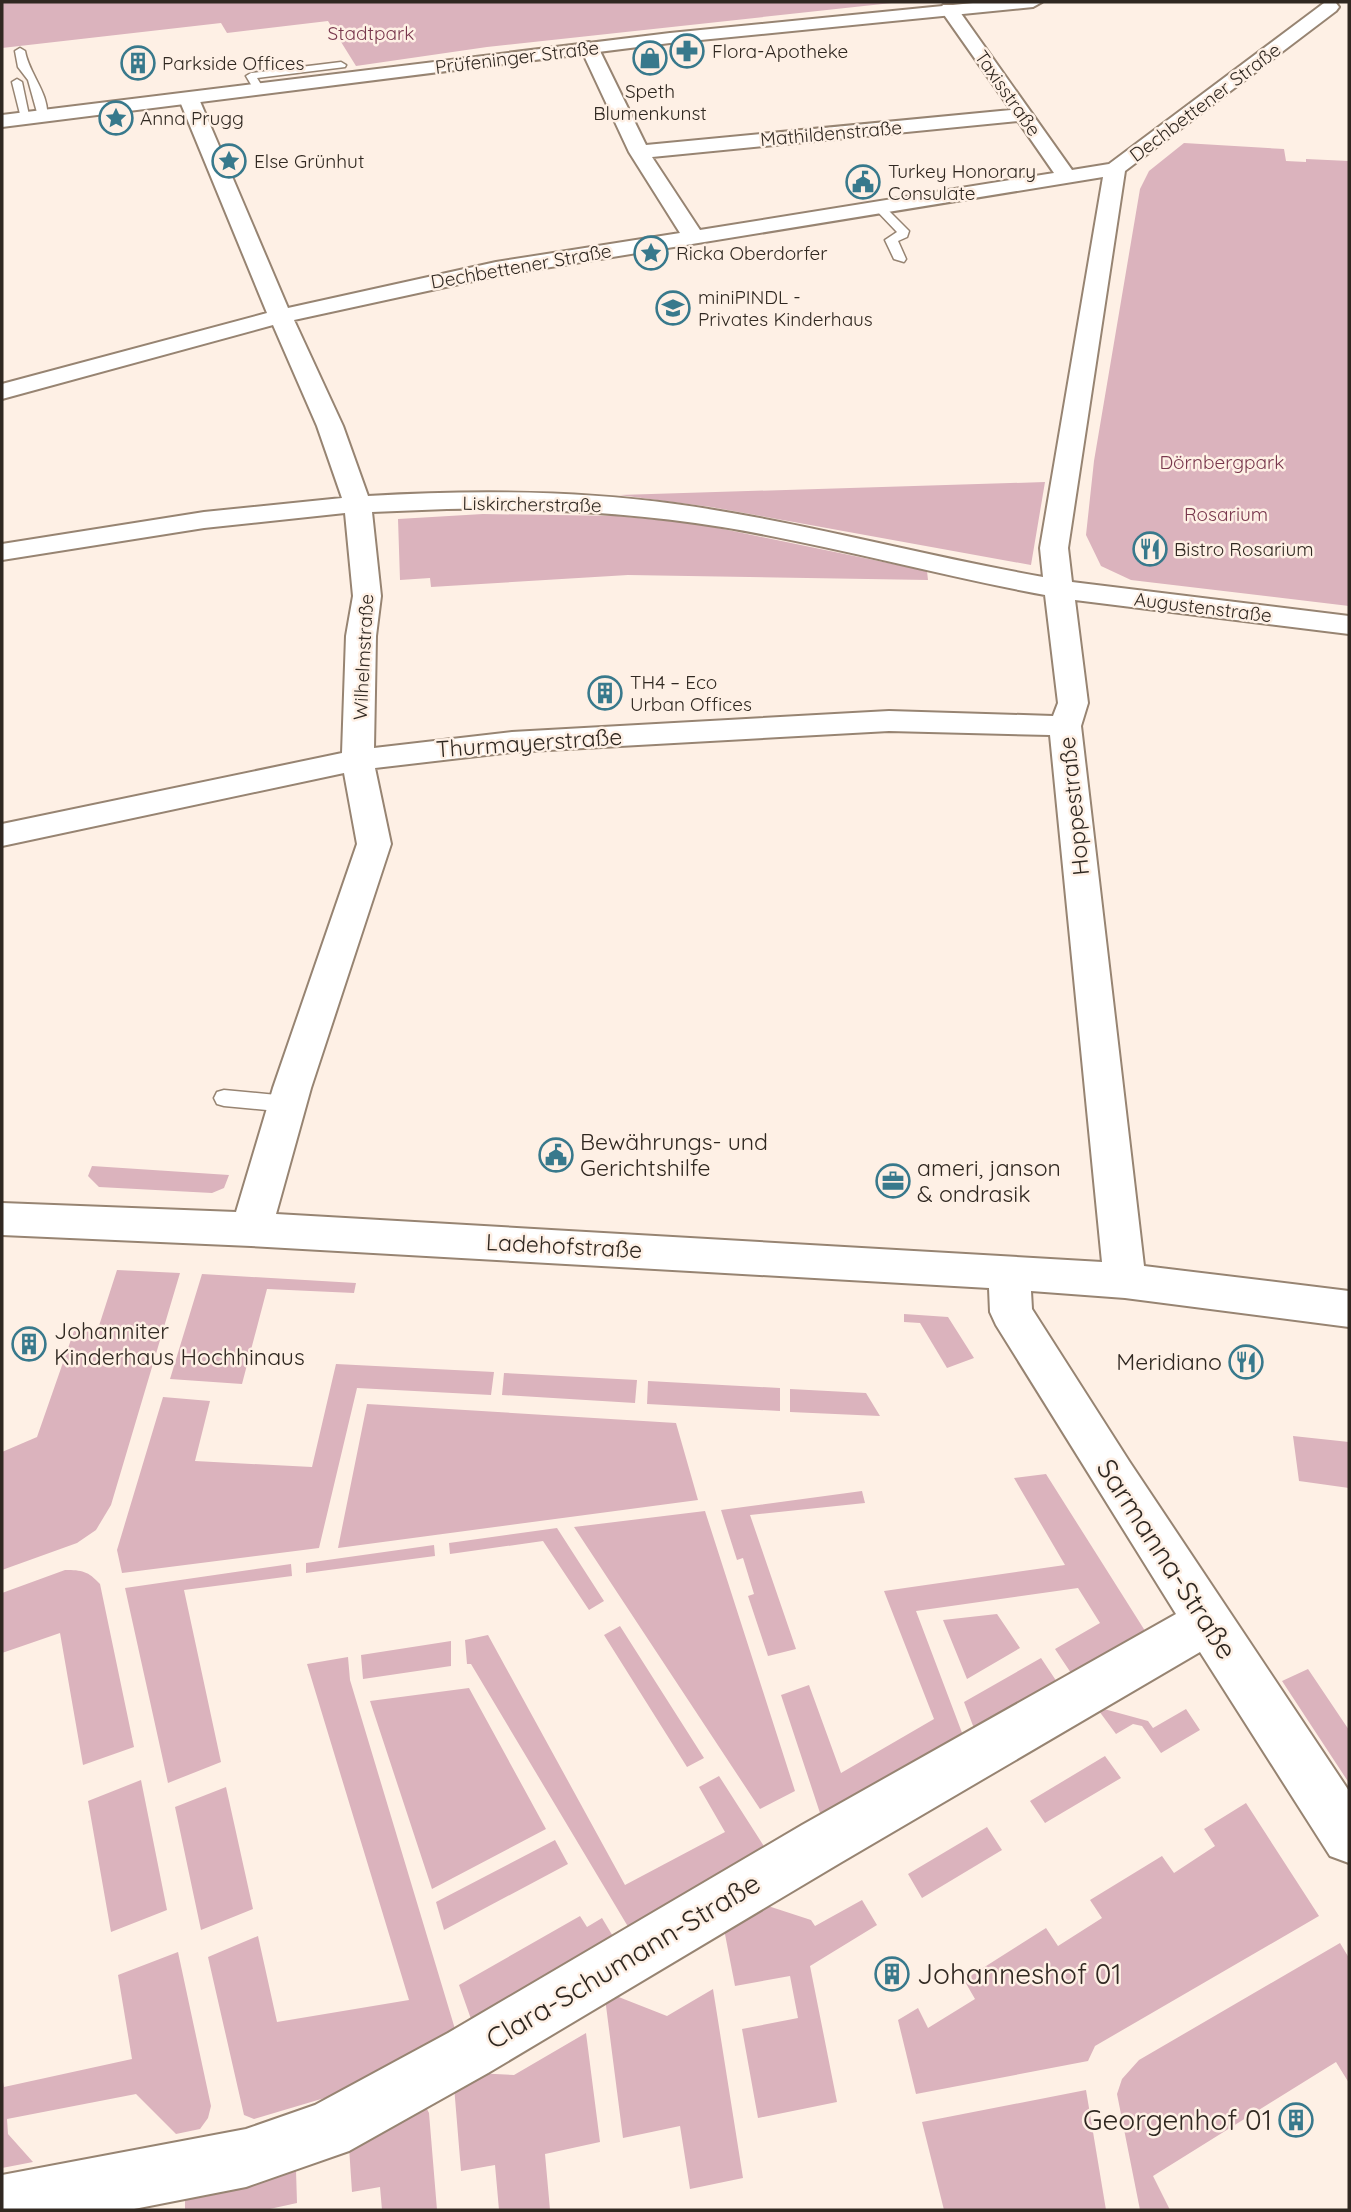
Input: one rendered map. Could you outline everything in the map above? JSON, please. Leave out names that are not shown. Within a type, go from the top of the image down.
[{"type":"street","name":"Prüfeninger Straße","points":[[2,121],[589,47],[1034,2]]},
{"type":"street","name":"Dechbettener Straße","points":[[2,392],[114,358],[280,316],[484,271],[1115,169],[1330,7]]},
{"type":"street","name":"Taxisstraße","points":[[949,9],[1067,177]]},
{"type":"street","points":[[589,47],[639,152],[673,211],[694,237]]},
{"type":"street","name":"Wilhelmstraße","points":[[189,99],[280,316],[330,426],[358,505],[367,596],[361,636],[358,760],[374,844],[287,1104],[251,1229]]},
{"type":"street","name":"Mathildenstraße","points":[[639,152],[1023,115]]},
{"type":"street","name":"Hoppestraße","points":[[1115,169],[1054,548],[1073,703],[1065,726],[1125,1281]]},
{"type":"street","name":"Liskircherstraße","points":[[2,552],[272,512],[358,505],[497,502],[620,506],[708,516],[1057,589]]},
{"type":"street","name":"Augustenstraße","points":[[1057,589],[1349,625]]},
{"type":"street","name":"Thurmayerstraße","points":[[2,835],[358,760],[430,750],[512,742],[889,721],[1065,726]]},
{"type":"street","name":"Ladehofstraße","points":[[2,1219],[251,1229],[1009,1272],[1125,1281],[1349,1309]]},
{"type":"street","name":"Sarmanna-Straße","points":[[1009,1272],[1011,1312],[1207,1622],[1349,1837]]},
{"type":"street","name":"Clara-Schumann-Straße","points":[[2,2205],[246,2158],[328,2130],[468,2053],[821,1844],[1207,1622]]},
{"type":"lane","points":[[20,51],[23,67],[33,79],[35,117]]},
{"type":"lane","points":[[260,90],[251,76],[341,65]]},
{"type":"lane","points":[[17,82],[35,117]]},
{"type":"lane","points":[[879,207],[904,231],[891,240],[900,258]]},
{"type":"lane","points":[[224,1098],[287,1104]]},
{"type":"green space","name":"Stadtpark","points":[[2,2],[901,2],[487,47],[356,66],[328,21],[227,33],[221,23],[2,48]]},
{"type":"green space","name":"Dörnbergpark","points":[[1184,143],[1284,149],[1286,161],[1349,161],[1349,606],[1131,580],[1101,566],[1086,535],[1094,461],[1140,189],[1149,171]]},
{"type":"green space","points":[[1045,482],[1031,565],[711,507],[619,495]]},
{"type":"green space","points":[[483,514],[618,516],[699,524],[927,571],[928,580],[628,575],[431,587],[430,578],[400,580],[398,519]]},
{"type":"green space","points":[[92,1166],[229,1175],[224,1188],[212,1193],[99,1187],[88,1176]]},
{"type":"green space","points":[[117,1270],[180,1273],[111,1505],[96,1530],[77,1543],[2,1570],[2,1452],[37,1437],[74,1331],[97,1332]]},
{"type":"green space","points":[[202,1274],[356,1283],[354,1293],[267,1289],[242,1384],[170,1379]]},
{"type":"green space","points":[[904,1314],[948,1317],[974,1358],[947,1368],[920,1323],[904,1322]]},
{"type":"green space","points":[[336,1364],[494,1372],[491,1395],[357,1388],[319,1548],[122,1573],[117,1550],[163,1397],[210,1401],[195,1461],[312,1467]]},
{"type":"green space","points":[[504,1373],[637,1380],[635,1403],[502,1395]]},
{"type":"green space","points":[[648,1381],[780,1388],[780,1411],[647,1404]]},
{"type":"green space","points":[[790,1389],[866,1393],[880,1416],[790,1412]]},
{"type":"green space","points":[[367,1404],[676,1423],[698,1500],[338,1548]]},
{"type":"green space","points":[[1293,1436],[1349,1442],[1349,1488],[1299,1481]]},
{"type":"green space","points":[[1046,1474],[1147,1634],[1073,1676],[1055,1649],[1100,1623],[1078,1588],[916,1611],[964,1738],[822,1819],[781,1695],[809,1685],[841,1773],[934,1719],[884,1591],[1065,1565],[1014,1478]]},
{"type":"green space","points":[[862,1491],[865,1503],[750,1515],[796,1649],[768,1656],[748,1596],[754,1594],[743,1558],[737,1560],[721,1510]]},
{"type":"green space","points":[[705,1511],[795,1791],[760,1809],[574,1527]]},
{"type":"green space","points":[[557,1528],[604,1601],[589,1610],[543,1541],[450,1554],[449,1543]]},
{"type":"green space","points":[[434,1545],[435,1556],[306,1573],[306,1563]]},
{"type":"green space","points":[[291,1564],[292,1576],[184,1590],[221,1762],[168,1783],[125,1588]]},
{"type":"green space","points":[[65,1570],[84,1572],[100,1584],[134,1747],[83,1765],[60,1633],[2,1653],[2,1593]]},
{"type":"green space","points":[[997,1614],[1020,1648],[967,1679],[943,1620]]},
{"type":"green space","points":[[620,1626],[704,1758],[687,1767],[604,1635]]},
{"type":"green space","points":[[488,1635],[625,1885],[725,1832],[699,1787],[719,1776],[767,1851],[630,1930],[471,1664],[467,1664],[465,1640]]},
{"type":"green space","points":[[451,1641],[451,1666],[363,1679],[361,1655]]},
{"type":"green space","points":[[348,1657],[350,1680],[455,2029],[338,2094],[254,2119],[244,2115],[208,1957],[258,1936],[277,2022],[409,2000],[307,1664]]},
{"type":"green space","points":[[1041,1658],[1059,1685],[975,1731],[964,1702]]},
{"type":"green space","points":[[1308,1669],[1349,1730],[1349,1783],[1282,1681]]},
{"type":"green space","points":[[469,1688],[546,1829],[432,1889],[370,1701]]},
{"type":"green space","points":[[1104,1709],[1148,1721],[1153,1728],[1186,1709],[1200,1730],[1161,1753],[1142,1726],[1133,1724],[1116,1734],[1099,1711]]},
{"type":"green space","points":[[1105,1756],[1121,1778],[1045,1823],[1030,1801]]},
{"type":"green space","points":[[141,1780],[167,1910],[111,1932],[88,1801]]},
{"type":"green space","points":[[226,1787],[253,1909],[201,1930],[175,1807]]},
{"type":"green space","points":[[1246,1803],[1319,1916],[1095,2046],[1088,2061],[916,2094],[898,2020],[918,2008],[928,2028],[975,1999],[964,1980],[1046,1928],[1058,1946],[1102,1918],[1090,1900],[1162,1856],[1174,1873],[1215,1846],[1204,1829]]},
{"type":"green space","points":[[987,1827],[1002,1850],[922,1898],[908,1874]]},
{"type":"green space","points":[[555,1840],[568,1864],[444,1930],[436,1902]]},
{"type":"green space","points":[[862,1900],[877,1925],[810,1966],[837,2102],[758,2118],[742,2029],[798,2018],[790,1976],[735,1986],[724,1929],[765,1905],[811,1920],[815,1926]]},
{"type":"green space","points":[[580,1916],[587,1927],[602,1918],[614,1938],[471,2019],[459,1985]]},
{"type":"green space","points":[[1340,1943],[1349,1958],[1349,2083],[1336,2062],[1153,2176],[1170,2210],[1140,2210],[1117,2094],[1122,2079],[1139,2060]]},
{"type":"green space","points":[[178,1952],[211,2106],[208,2118],[200,2129],[176,2134],[136,2094],[7,2119],[8,2134],[33,2162],[2,2168],[2,2077],[4,2087],[132,2059],[118,1975]]},
{"type":"green space","points":[[713,1989],[743,2178],[690,2189],[680,2126],[623,2138],[605,1998],[611,1994],[667,2016]]},
{"type":"green space","points":[[586,2033],[600,2142],[545,2154],[550,2210],[499,2210],[495,2165],[461,2171],[454,2086],[475,2073],[514,2075]]},
{"type":"green space","points":[[1086,2090],[1106,2210],[944,2210],[922,2122]]},
{"type":"green space","points":[[424,2103],[429,2113],[437,2210],[382,2210],[380,2187],[352,2192],[349,2147]]},
{"type":"green space","points":[[296,2170],[297,2203],[265,2210],[185,2210],[185,2192]]},
{"type":"place","name":"Flora-Apotheke","points":[[687,51]]},
{"type":"place","name":"Speth Blumenkunst","points":[[650,58]]},
{"type":"place","name":"Parkside Offices","points":[[138,63]]},
{"type":"place","name":"Anna Prugg","points":[[116,118]]},
{"type":"place","name":"Else Grünhut","points":[[229,161]]},
{"type":"place","name":"Turkey Honorary Consulate","points":[[863,182]]},
{"type":"place","name":"Ricka Oberdorfer","points":[[651,253]]},
{"type":"place","name":"miniPINDL - Privates Kinderhaus","points":[[673,308]]},
{"type":"place","name":"Bistro Rosarium","points":[[1150,549]]},
{"type":"place","name":"TH4 – Eco Urban Offices","points":[[605,693]]},
{"type":"place","name":"Bewährungs- und Gerichtshilfe","points":[[556,1155]]},
{"type":"place","name":"ameri, janson & ondrasik","points":[[893,1181]]},
{"type":"place","name":"Johanniter Kinderhaus Hochhinaus","points":[[29,1344]]},
{"type":"place","name":"Meridiano","points":[[1246,1362]]},
{"type":"place","name":"Johanneshof 01","points":[[892,1974]]},
{"type":"place","name":"Georgenhof 01","points":[[1296,2120]]},
{"type":"park label","name":"Rosarium","points":[[1226,514]]}]
